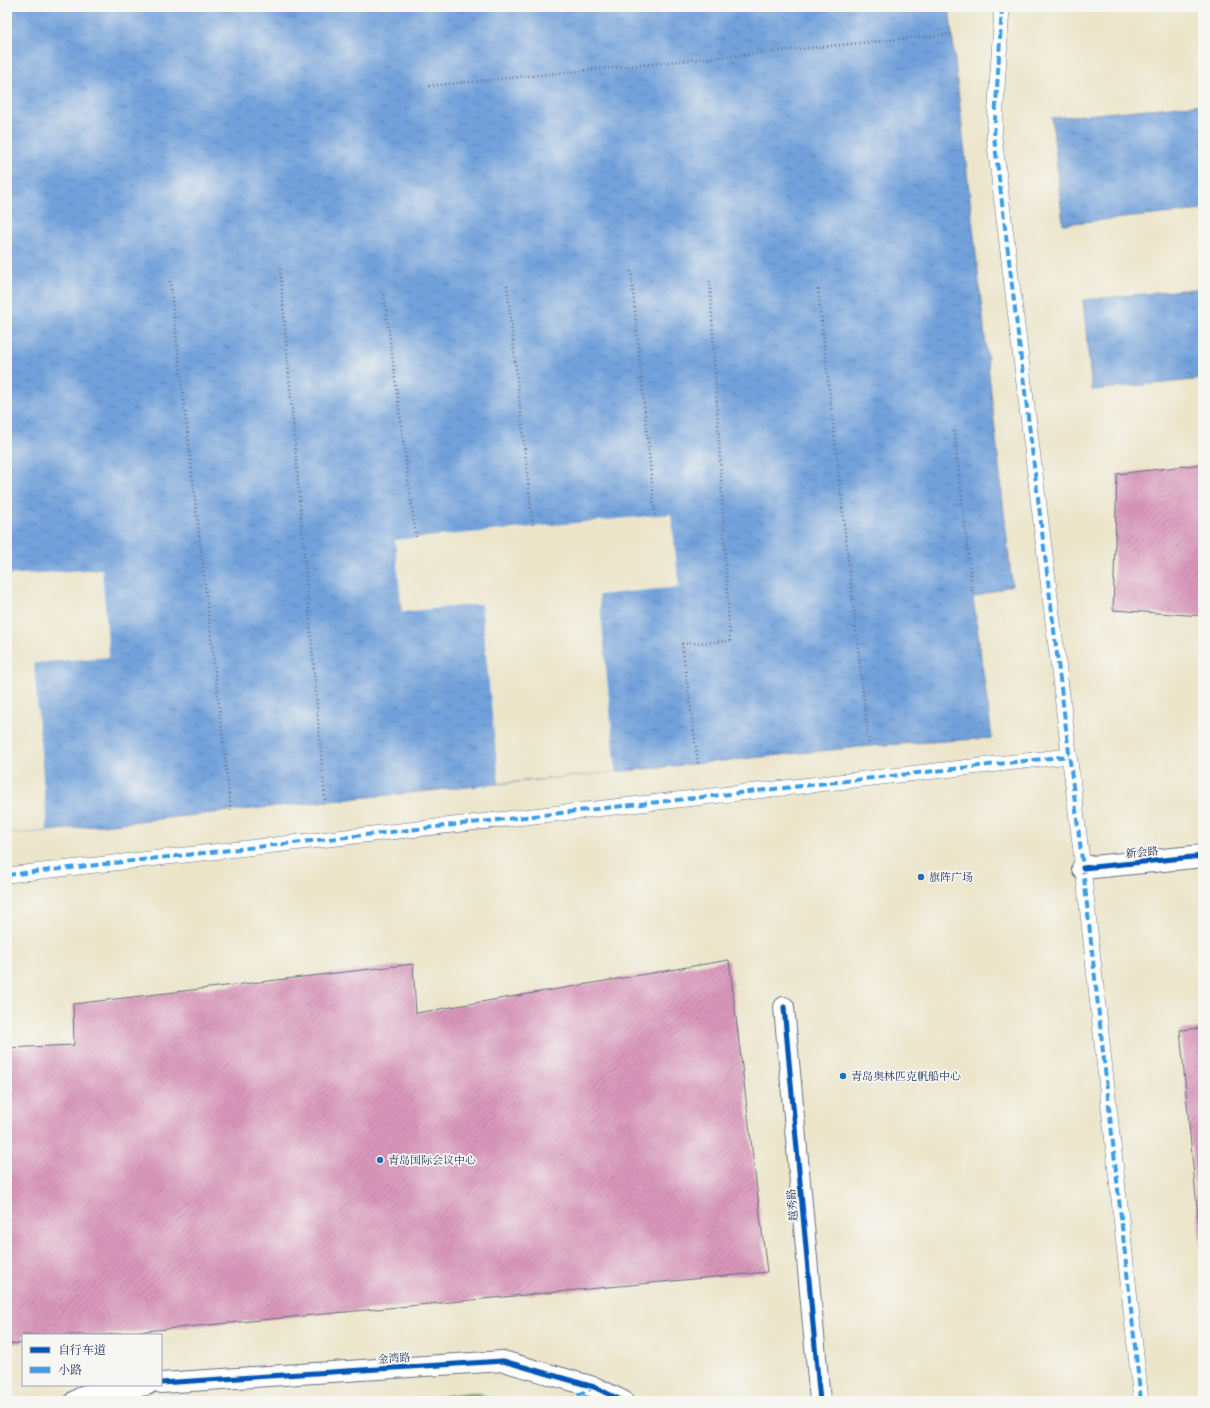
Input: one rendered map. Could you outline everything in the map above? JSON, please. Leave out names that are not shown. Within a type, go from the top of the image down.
[{"type":"street","points":[[1002,7],[994,137],[1083,868],[1141,1401]]},
{"type":"street","points":[[7,875],[1069,756]]},
{"type":"street","name":"新会路","points":[[1083,868],[1203,856]]},
{"type":"street","name":"越秀路","points":[[784,1007],[820,1401]]},
{"type":"street","name":"金湾路","points":[[162,1383],[503,1362],[594,1387],[623,1401]]},
{"type":"street","points":[[75,1401],[85,1395],[141,1386]]},
{"type":"path","points":[[429,86],[951,34]]},
{"type":"path","points":[[280,270],[325,801]]},
{"type":"path","points":[[631,271],[655,515]]},
{"type":"path","points":[[170,281],[231,811]]},
{"type":"path","points":[[698,763],[682,644],[730,641],[710,281]]},
{"type":"path","points":[[507,285],[533,527]]},
{"type":"path","points":[[818,289],[869,746]]},
{"type":"path","points":[[384,294],[416,538]]},
{"type":"path","points":[[954,431],[974,597]]},
{"type":"green space","points":[[476,1392],[498,1401],[396,1401]]},
{"type":"water","points":[[7,7],[949,7],[1012,585],[973,598],[992,738],[869,746],[7,834]]},
{"type":"water","points":[[1203,104],[1203,210],[1063,224],[1052,118]]},
{"type":"water","points":[[1203,288],[1203,379],[1092,390],[1083,300]]},
{"type":"pier","points":[[671,514],[679,587],[599,595],[616,772],[499,783],[481,604],[402,612],[395,540]]},
{"type":"pier","points":[[102,569],[109,657],[34,663],[47,831],[7,834],[7,575]]},
{"type":"building","points":[[1203,464],[1203,616],[1113,610],[1117,474]]},
{"type":"building","name":"青岛国际会议中心","points":[[729,960],[767,1272],[114,1334],[22,1334],[22,1343],[7,1344],[7,1048],[74,1045],[73,1004],[413,964],[416,1013]]},
{"type":"building","points":[[1203,1028],[1203,1260],[1202,1260],[1180,1030]]},
{"type":"marked path","points":[[1002,7],[994,137],[1083,868],[1141,1401]]},
{"type":"marked path","points":[[7,875],[1069,756]]},
{"type":"marked path","points":[[567,1401],[594,1387]]},
{"type":"cycle path","points":[[1083,868],[1203,856]]},
{"type":"cycle path","points":[[784,1007],[820,1401]]},
{"type":"cycle path","points":[[162,1383],[503,1361],[594,1387],[623,1401]]},
{"type":"place","name":"旗阵广场","points":[[921,877]]},
{"type":"place","name":"青岛奥林匹克帆船中心","points":[[843,1076]]},
{"type":"place","name":"青岛国际会议中心","points":[[380,1160]]}]
